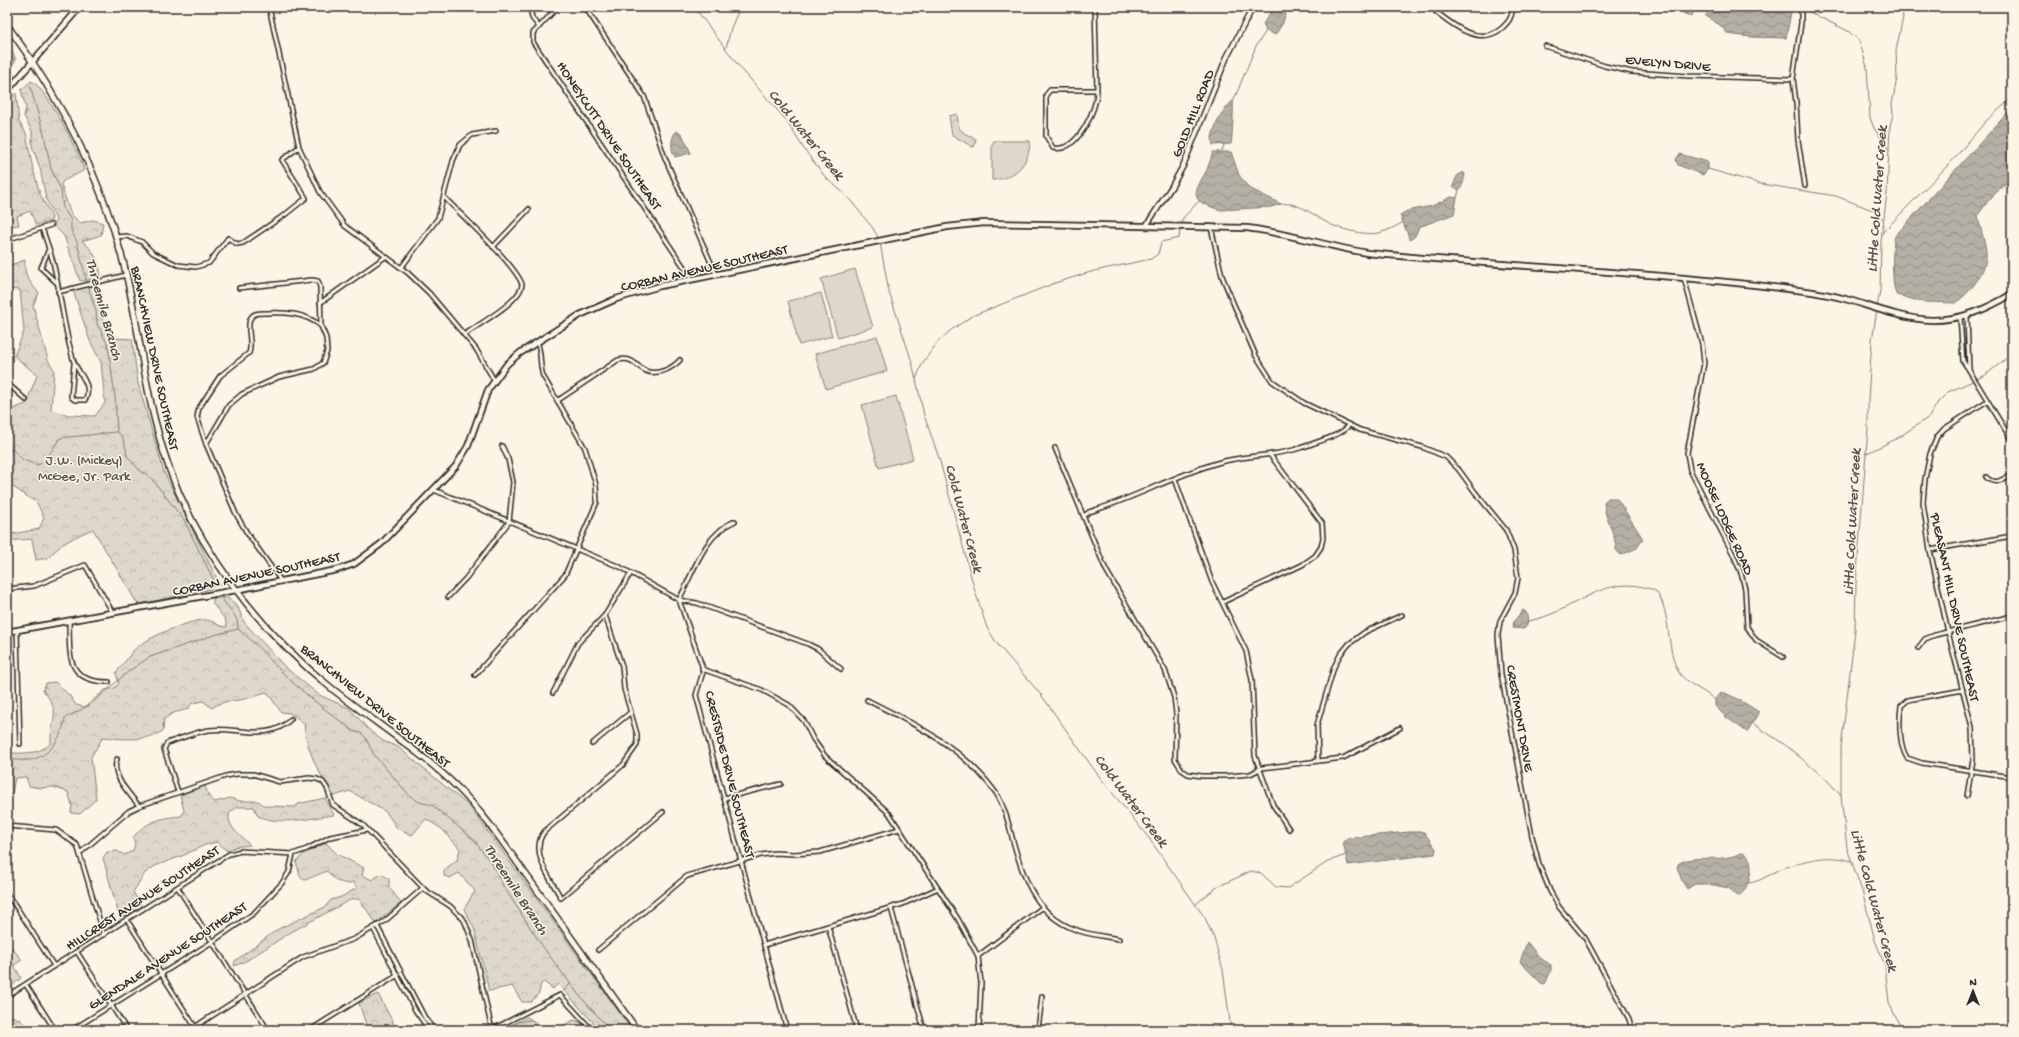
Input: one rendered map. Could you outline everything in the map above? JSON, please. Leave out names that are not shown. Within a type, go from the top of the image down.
[{"type":"main road","points":[[7,91],[80,7]]},
{"type":"main road","name":"BRANCHVIEW DRIVE SOUTHEAST","points":[[7,25],[33,62],[59,104],[80,146],[102,196],[116,237],[126,275],[155,420],[169,469],[191,518],[220,568],[236,590],[285,647],[314,674],[437,768],[471,801],[637,1030]]},
{"type":"main road","name":"CORBAN AVENUE SOUTHEAST","points":[[7,632],[337,570],[360,560],[381,544],[434,490],[456,466],[465,453],[484,398],[494,380],[507,364],[566,322],[603,304],[660,286],[947,227],[984,223],[1211,227],[1262,230],[1337,248],[1367,253],[1684,278],[1814,292],[1849,300],[1890,313],[1918,318],[1943,319],[1967,316],[2012,294]]},
{"type":"street","points":[[269,7],[298,147],[311,176],[333,212],[355,234],[401,268],[429,293],[482,358],[494,380]]},
{"type":"street","points":[[530,7],[532,18],[538,27],[558,7]]},
{"type":"street","name":"HONEYCUTT DRIVE SOUTHEAST","points":[[586,7],[644,96],[672,176],[716,274]]},
{"type":"street","points":[[1095,7],[1097,90],[1095,106],[1089,120],[1080,133],[1065,147],[1059,149],[1053,148],[1046,136],[1046,95],[1050,90],[1097,90]]},
{"type":"street","name":"GOLD HILL ROAD","points":[[1146,226],[1183,166],[1223,65],[1253,7]]},
{"type":"street","points":[[1430,7],[1460,29],[1468,33],[1482,34],[1494,34],[1500,30],[1511,17],[1513,7]]},
{"type":"street","points":[[1801,7],[1801,23],[1793,79],[1798,140],[1804,186]]},
{"type":"street","name":"HONEYCUTT DRIVE SOUTHEAST","points":[[538,27],[532,36],[535,45],[692,279]]},
{"type":"street","name":"EVELYN DRIVE","points":[[1545,46],[1605,66],[1632,72],[1689,76],[1793,79]]},
{"type":"street","points":[[401,268],[435,225],[445,198],[453,161],[460,145],[472,135],[496,131]]},
{"type":"street","points":[[116,237],[127,236],[142,242],[153,253],[178,265],[196,267],[209,264],[228,238],[237,244],[243,243],[286,214],[306,198],[282,160],[298,147]]},
{"type":"street","points":[[445,198],[493,247],[518,276],[522,284],[521,289],[511,301],[464,335]]},
{"type":"street","points":[[493,247],[529,209]]},
{"type":"street","points":[[7,240],[51,225]]},
{"type":"street","name":"CRESTMONT DRIVE","points":[[1211,227],[1222,276],[1248,339],[1268,376],[1287,393],[1349,425],[1360,430],[1433,451],[1446,457],[1459,470],[1510,537],[1514,550],[1518,578],[1515,592],[1500,621],[1498,635],[1503,690],[1532,836],[1539,864],[1550,892],[1558,905],[1588,942],[1629,1019],[1632,1030]]},
{"type":"street","points":[[42,228],[49,249],[57,283],[63,320],[74,364],[71,397],[75,400],[86,400],[86,383],[80,371],[74,364]]},
{"type":"street","points":[[49,249],[41,268],[57,283]]},
{"type":"street","points":[[320,303],[385,257]]},
{"type":"street","points":[[58,292],[126,275]]},
{"type":"street","name":"MOOSE LODGE ROAD","points":[[1684,278],[1702,344],[1704,363],[1687,453],[1690,470],[1733,554],[1741,573],[1745,589],[1747,627],[1756,640],[1783,657]]},
{"type":"street","points":[[206,444],[229,405],[242,394],[279,377],[314,369],[323,363],[327,351],[326,338],[321,326],[320,287],[318,281],[239,288]]},
{"type":"street","points":[[281,581],[247,533],[236,514],[206,444],[198,421],[199,408],[220,376],[249,353],[251,349],[250,323],[252,317],[257,313],[288,312],[307,318],[321,326]]},
{"type":"street","points":[[1967,316],[1969,370]]},
{"type":"street","points":[[1960,317],[1963,361],[2012,441]]},
{"type":"street","points":[[475,675],[565,575],[594,512],[598,494],[585,448],[543,376],[540,368],[541,351],[537,342]]},
{"type":"street","points":[[557,401],[618,360],[630,360],[646,371],[651,372],[674,367],[680,360]]},
{"type":"street","points":[[7,383],[26,400]]},
{"type":"street","name":"PLEASANT HILL DRIVE SOUTHEAST","points":[[1967,796],[1971,771],[1973,735],[1930,550],[1923,503],[1925,478],[1932,446],[1937,437],[1944,429],[1987,401]]},
{"type":"street","points":[[1084,516],[1089,512],[1119,503],[1175,479],[1218,463],[1294,450],[1342,432],[1349,425]]},
{"type":"street","points":[[448,597],[466,578],[509,522],[513,482],[508,459],[502,446]]},
{"type":"street","points":[[1055,448],[1106,570],[1160,660],[1170,682],[1176,714],[1175,754],[1178,765],[1185,772],[1202,776],[1250,774],[1259,770],[1343,758],[1400,728]]},
{"type":"street","points":[[1223,602],[1302,566],[1315,556],[1323,542],[1322,523],[1270,455]]},
{"type":"street","points":[[1986,477],[1990,482],[1998,482],[2012,474]]},
{"type":"street","points":[[1175,479],[1200,551],[1243,643],[1250,664],[1254,748],[1259,770],[1273,806],[1288,829]]},
{"type":"street","points":[[434,490],[631,573],[679,600],[697,604],[808,644],[818,649],[841,669]]},
{"type":"street","points":[[735,521],[727,524],[709,543],[699,558],[679,600],[702,669],[762,690],[789,705],[804,721],[813,739],[825,756],[854,785],[884,808],[899,829],[936,889],[958,919],[978,956],[981,983],[979,1030]]},
{"type":"street","points":[[1930,550],[2012,536]]},
{"type":"street","points":[[7,589],[34,586],[85,565],[113,612]]},
{"type":"street","points":[[553,693],[578,643],[605,615],[631,573]]},
{"type":"street","points":[[1318,762],[1317,725],[1334,667],[1340,656],[1349,644],[1365,632],[1402,614]]},
{"type":"street","points":[[605,615],[622,666],[624,689],[637,739],[635,750],[623,765],[545,831],[539,840],[540,857],[560,898],[663,812]]},
{"type":"street","points":[[1918,648],[1925,639],[2012,616]]},
{"type":"street","points":[[69,621],[71,661],[75,670],[88,680],[109,682]]},
{"type":"street","points":[[17,630],[20,744]]},
{"type":"street","name":"CRESTSIDE DRIVE SOUTHEAST","points":[[702,669],[696,696],[787,1030]]},
{"type":"street","points":[[1963,690],[1908,700],[1901,706],[1900,717],[1904,753],[1907,758],[1922,763],[2012,777]]},
{"type":"street","points":[[867,700],[939,738],[991,786],[1001,802],[1024,877],[1043,907],[1059,921],[1075,930],[1119,939]]},
{"type":"street","points":[[592,744],[631,712]]},
{"type":"street","points":[[178,792],[164,749],[164,745],[167,743],[209,730],[260,733],[280,727],[291,719]]},
{"type":"street","points":[[117,759],[115,763],[119,779],[138,806]]},
{"type":"street","points":[[80,853],[129,811],[138,806],[226,776],[253,774],[280,782],[314,778],[322,782],[327,788],[333,805],[353,817],[423,888],[456,910],[468,927],[492,1030],[560,996],[592,1030]]},
{"type":"street","points":[[724,798],[781,784]]},
{"type":"street","points":[[7,826],[56,830],[74,842],[80,853],[104,935]]},
{"type":"street","points":[[598,950],[681,879],[698,872],[775,853],[794,854],[820,852],[899,829]]},
{"type":"street","name":"HILLCREST AVENUE SOUTHEAST","points":[[7,996],[232,853],[241,851],[283,855],[293,854],[308,849],[330,837],[367,830]]},
{"type":"street","name":"GLENDALE AVENUE SOUTHEAST","points":[[72,1030],[212,942],[254,913],[274,893],[289,872],[293,854]]},
{"type":"street","points":[[178,888],[268,1030]]},
{"type":"street","points":[[190,1030],[196,1028],[304,957],[354,939],[375,927],[423,888]]},
{"type":"street","points":[[764,945],[891,908],[919,898],[936,889]]},
{"type":"street","points":[[7,894],[20,911],[54,966]]},
{"type":"street","points":[[978,956],[1043,907]]},
{"type":"street","points":[[891,908],[924,1030]]},
{"type":"street","points":[[127,920],[196,1028]]},
{"type":"street","points":[[828,926],[857,1030]]},
{"type":"street","points":[[375,927],[418,1015],[429,1030]]},
{"type":"street","points":[[77,952],[127,1030]]},
{"type":"street","points":[[310,1030],[399,974]]},
{"type":"street","points":[[399,974],[425,1018],[434,1030]]},
{"type":"street","points":[[26,984],[55,1030]]},
{"type":"street","points":[[1038,1030],[1042,996]]},
{"type":"green space","points":[[7,38],[16,60],[7,71]]},
{"type":"green space","points":[[31,81],[38,86],[53,107],[84,168],[83,171],[63,181],[61,185],[71,214],[80,223],[93,220],[103,223],[101,235],[82,241],[90,248],[96,257],[101,278],[80,281],[64,236],[54,226],[56,219],[46,199],[40,168],[32,146],[32,131],[24,116],[26,108],[21,90]]},
{"type":"green space","points":[[16,93],[19,122],[26,133],[33,169],[40,194],[52,217],[51,221],[36,225],[30,211],[17,216],[19,225],[9,226],[7,222],[7,101]]},
{"type":"green space","points":[[957,114],[959,128],[964,133],[976,139],[974,147],[952,135],[949,116]]},
{"type":"green space","points":[[994,141],[1030,141],[1027,157],[1019,169],[1007,177],[992,180],[992,144]]},
{"type":"green space","name":"J.W. (Mickey) McGee, Jr. Park","points":[[25,260],[26,274],[39,293],[33,305],[48,360],[54,370],[51,410],[69,415],[95,416],[105,403],[101,362],[90,341],[73,290],[95,285],[102,319],[114,338],[132,339],[138,383],[164,472],[220,585],[211,587],[211,589],[140,604],[137,603],[93,529],[69,540],[48,558],[36,560],[32,539],[7,541],[7,535],[39,529],[44,518],[37,503],[7,483],[7,411],[26,404],[37,375],[14,356],[24,331],[20,290],[7,289],[7,266]]},
{"type":"green space","points":[[855,269],[873,327],[838,338],[821,279]]},
{"type":"green space","points":[[821,293],[832,336],[799,345],[788,301]]},
{"type":"green space","points":[[877,336],[887,371],[826,389],[815,354]]},
{"type":"green space","points":[[896,396],[913,459],[879,468],[862,405]]},
{"type":"green space","points":[[226,597],[237,605],[244,622],[285,667],[319,695],[349,708],[369,730],[383,741],[398,747],[470,807],[632,1030],[600,1030],[558,984],[553,989],[544,982],[541,984],[539,993],[531,1002],[522,1002],[512,986],[489,991],[474,928],[464,909],[475,891],[459,873],[450,878],[444,876],[444,870],[457,860],[460,849],[442,829],[426,819],[412,835],[397,828],[386,812],[350,791],[334,796],[323,779],[310,752],[304,723],[290,713],[281,712],[267,692],[249,698],[221,703],[212,708],[203,701],[192,703],[188,709],[173,713],[164,719],[163,731],[148,737],[133,739],[103,737],[91,757],[96,799],[80,814],[71,813],[72,805],[68,792],[53,787],[40,788],[29,786],[26,777],[15,778],[12,793],[7,799],[7,753],[25,753],[41,750],[51,743],[54,711],[53,705],[43,690],[46,683],[55,682],[70,696],[76,705],[85,707],[105,690],[115,688],[119,683],[116,673],[133,651],[147,641],[166,631],[196,621],[207,620],[227,627],[225,619],[213,604],[213,599]]},
{"type":"green space","points":[[205,786],[209,797],[215,802],[230,798],[240,801],[258,801],[265,806],[295,807],[298,804],[325,798],[334,815],[286,821],[267,819],[258,816],[254,807],[238,807],[230,812],[230,822],[238,834],[250,845],[235,847],[227,851],[217,842],[205,845],[182,856],[155,866],[145,873],[133,892],[142,906],[120,919],[103,858],[107,852],[117,851],[124,855],[133,851],[135,843],[133,838],[138,832],[154,821],[181,816],[184,811],[180,795]]},
{"type":"green space","points":[[326,843],[337,854],[364,868],[362,875],[372,880],[381,874],[389,879],[389,887],[401,903],[376,923],[359,899],[352,899],[291,932],[246,961],[234,966],[235,961],[278,929],[325,907],[331,900],[341,897],[357,888],[353,882],[348,884],[336,881],[327,871],[305,880],[301,878],[296,862],[303,854]]},
{"type":"green space","points":[[7,942],[22,960],[14,965],[21,978],[12,986],[7,981]]},
{"type":"green space","points":[[378,994],[397,1030],[364,1030],[367,1028],[359,1003]]},
{"type":"green space","points":[[11,1016],[19,1019],[31,1030],[7,1030],[7,1019]]},
{"type":"green space","points":[[527,1017],[540,1025],[542,1030],[501,1030]]},
{"type":"green space","points":[[574,1020],[580,1022],[587,1030],[560,1030],[562,1026]]},
{"type":"water","points":[[1274,7],[1287,7],[1283,23],[1275,35],[1266,31],[1263,24]]},
{"type":"water","points":[[1672,7],[1697,7],[1691,17]]},
{"type":"water","points":[[1792,7],[1786,38],[1750,37],[1728,34],[1720,25],[1705,16],[1712,8]]},
{"type":"water","points":[[1233,101],[1231,144],[1213,145],[1213,134],[1218,121],[1225,109]]},
{"type":"water","points":[[2012,108],[2012,177],[1988,201],[1978,215],[1986,254],[1983,270],[1979,277],[1969,291],[1956,303],[1922,302],[1897,295],[1893,276],[1895,236]]},
{"type":"water","points":[[676,131],[682,134],[691,153],[675,157],[672,151],[672,144]]},
{"type":"water","points":[[1213,152],[1231,152],[1239,175],[1249,188],[1281,204],[1271,207],[1222,210],[1204,204],[1196,196],[1196,192],[1206,172]]},
{"type":"water","points":[[1680,154],[1708,162],[1708,169],[1703,175],[1678,165],[1676,159]]},
{"type":"water","points":[[1463,172],[1465,174],[1459,190],[1453,186],[1457,176]]},
{"type":"water","points":[[1451,197],[1457,198],[1454,214],[1419,227],[1415,236],[1410,240],[1400,215],[1407,211],[1432,206]]},
{"type":"water","points":[[1608,498],[1618,500],[1643,539],[1637,548],[1621,555],[1616,550],[1614,538],[1606,514],[1604,502]]},
{"type":"water","points":[[1523,610],[1526,612],[1528,621],[1526,627],[1524,629],[1513,628],[1514,621]]},
{"type":"water","points":[[1725,693],[1759,712],[1747,732],[1726,717],[1715,706],[1715,699],[1719,694]]},
{"type":"water","points":[[1424,832],[1436,849],[1435,854],[1348,865],[1343,842],[1347,838]]},
{"type":"water","points":[[1741,853],[1746,855],[1750,860],[1751,866],[1749,880],[1743,893],[1739,896],[1734,894],[1729,888],[1708,884],[1695,884],[1687,889],[1682,881],[1677,867],[1679,863],[1687,860],[1725,858]]},
{"type":"water","points":[[1527,942],[1540,958],[1551,965],[1551,971],[1545,984],[1541,983],[1520,962]]},
{"type":"waterway","name":"Cold Water Creek","points":[[694,7],[738,65],[785,119],[804,149],[826,178],[846,195],[872,227],[880,240]]},
{"type":"waterway","points":[[726,48],[731,28],[740,7]]},
{"type":"waterway","points":[[1702,7],[1708,10]]},
{"type":"waterway","points":[[1799,7],[1848,31],[1859,40],[1867,67],[1870,118],[1874,128],[1889,150]]},
{"type":"waterway","name":"Little Cold Water Creek","points":[[1877,307],[1880,291],[1881,241],[1887,193],[1890,126],[1893,114],[1892,104],[1897,78],[1896,51],[1903,17],[1901,7]]},
{"type":"waterway","points":[[1233,102],[1256,46],[1266,31]]},
{"type":"waterway","name":"Threemile Branch","points":[[7,48],[15,62]]},
{"type":"waterway","name":"Threemile Branch","points":[[30,86],[44,134],[51,169],[61,190],[63,208],[71,220],[71,230],[77,242],[87,283]]},
{"type":"waterway","points":[[1882,233],[1952,161],[1986,121],[2012,98]]},
{"type":"waterway","points":[[1222,151],[1224,145]]},
{"type":"waterway","points":[[1708,169],[1761,184],[1836,196],[1875,211],[1883,219]]},
{"type":"waterway","points":[[1457,198],[1459,190]]},
{"type":"waterway","points":[[1181,225],[1183,218],[1199,201]]},
{"type":"waterway","points":[[1281,204],[1293,204],[1299,206],[1331,225],[1360,233],[1379,233],[1402,223]]},
{"type":"waterway","points":[[916,379],[923,362],[938,342],[951,330],[972,316],[1055,283],[1094,271],[1151,259],[1158,254],[1161,242],[1179,238],[1180,229]]},
{"type":"waterway","name":"Cold Water Creek","points":[[880,243],[889,292],[912,362],[924,415],[939,458],[975,591],[987,628],[998,645],[1042,696],[1098,775],[1148,837],[1205,918],[1214,938],[1223,970],[1231,1030]]},
{"type":"waterway","name":"Threemile Branch","points":[[88,286],[96,311],[97,324],[107,343],[115,397],[117,432],[123,439],[127,456],[142,473],[145,473],[152,479],[184,520],[216,585]]},
{"type":"waterway","name":"Little Cold Water Creek","points":[[1877,310],[1872,340],[1868,400],[1868,428],[1856,584],[1855,630],[1841,748],[1841,796],[1847,848],[1862,891],[1875,940],[1885,966],[1889,1003],[1902,1030]]},
{"type":"waterway","points":[[1865,454],[1896,439],[1929,417],[1938,402],[1948,392],[1984,376],[2012,354]]},
{"type":"waterway","points":[[7,451],[12,449],[23,460],[38,465],[45,461],[60,438],[116,432]]},
{"type":"waterway","points":[[1528,621],[1545,617],[1603,589],[1619,586],[1635,586],[1654,590],[1659,596],[1663,605],[1674,662],[1678,671],[1689,683],[1714,699]]},
{"type":"waterway","points":[[221,597],[235,616],[238,629]]},
{"type":"waterway","name":"Threemile Branch","points":[[238,629],[257,645],[284,674],[309,697],[353,731],[361,733],[365,737],[374,755],[409,795],[419,802],[432,805],[473,839],[492,864],[503,886],[543,947],[578,994],[610,1030]]},
{"type":"waterway","points":[[7,760],[29,760],[49,751],[58,739],[64,725],[65,718],[90,705],[129,671],[150,657],[214,635],[238,629]]},
{"type":"waterway","points":[[1751,722],[1788,747],[1828,781],[1841,796]]},
{"type":"waterway","points":[[1196,904],[1217,887],[1251,871],[1261,873],[1276,887],[1288,888],[1329,861],[1346,855]]},
{"type":"waterway","points":[[1748,883],[1764,878],[1779,870],[1814,859],[1833,858],[1851,861]]},
{"type":"waterway","points":[[564,991],[570,984]]},
{"type":"waterway","points":[[507,1030],[518,1022],[531,1020]]}]
